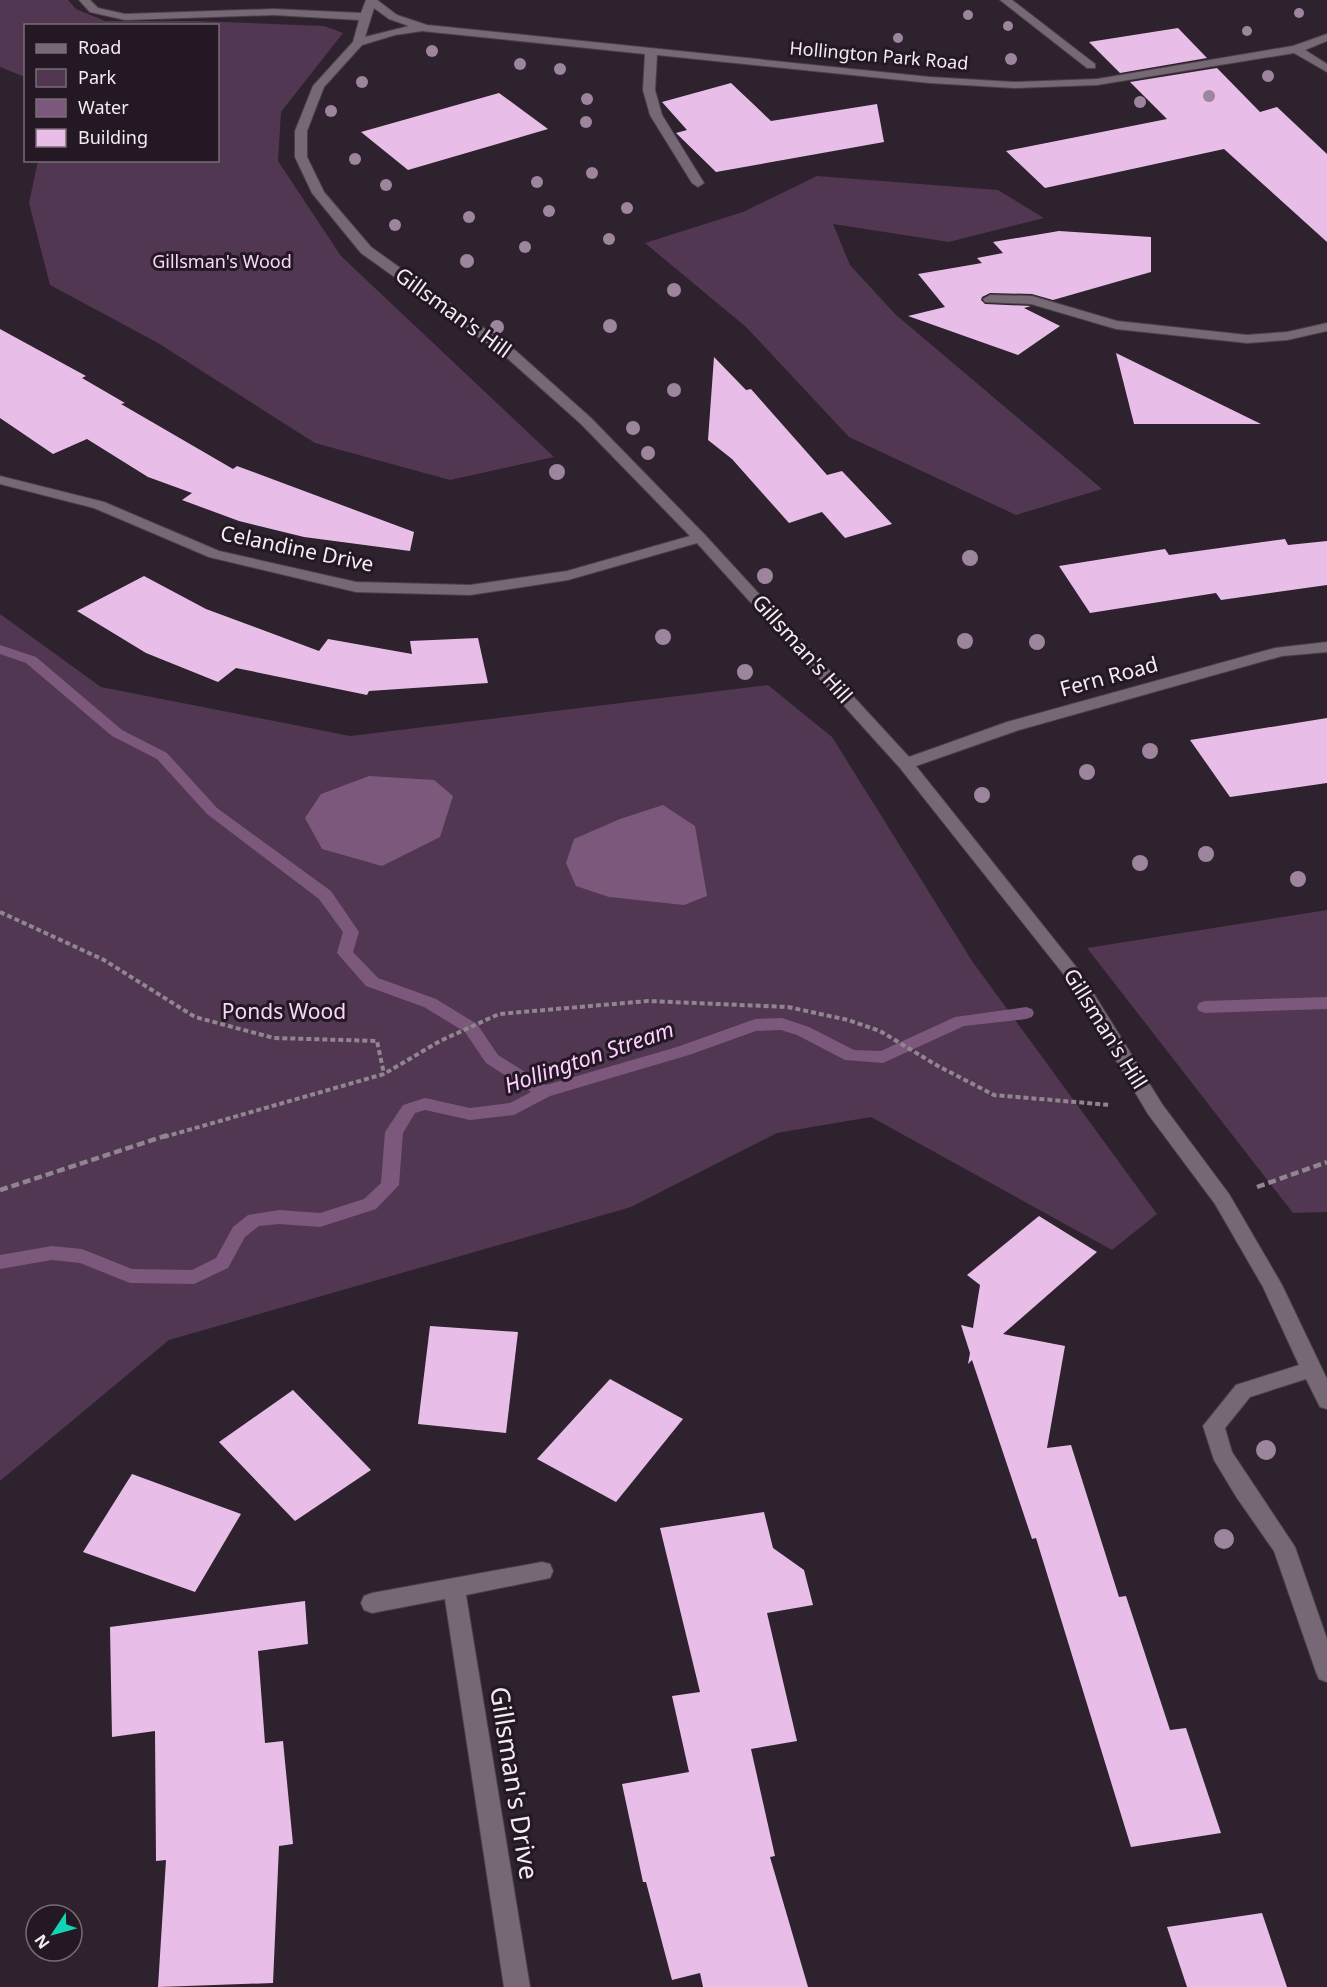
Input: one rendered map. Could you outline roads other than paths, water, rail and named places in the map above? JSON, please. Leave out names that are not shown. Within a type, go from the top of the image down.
[{"type":"street","points":[[84,0],[94,10],[125,17],[239,12],[366,17]]},
{"type":"street","points":[[231,0],[239,12]]},
{"type":"street","points":[[1005,0],[1091,66]]},
{"type":"street","name":"Gillsman's Hill","points":[[371,1],[358,43],[319,86],[301,131],[301,158],[318,193],[366,250],[511,354],[586,421],[700,538],[906,764],[1075,978],[1155,1109],[1222,1199],[1272,1285],[1327,1401]]},
{"type":"street","name":"Hollington Park Road","points":[[371,1],[393,17],[425,28],[930,81],[1014,85],[1097,82],[1198,68],[1296,49],[1327,37]]},
{"type":"street","name":"Hollington Park Road","points":[[358,43],[393,32],[425,28]]},
{"type":"street","points":[[1296,49],[1327,69]]},
{"type":"street","points":[[651,53],[649,90],[656,115],[699,183]]},
{"type":"street","points":[[990,299],[1032,300],[1116,325],[1247,339],[1287,336],[1327,327]]},
{"type":"street","name":"Celandine Drive","points":[[0,480],[99,505],[214,554],[356,586],[470,590],[568,575],[700,538]]},
{"type":"street","name":"Fern Road","points":[[906,764],[1013,726],[1281,651],[1327,646]]},
{"type":"street","points":[[1312,1369],[1243,1391],[1214,1426],[1222,1454],[1245,1492],[1284,1547],[1327,1672]]},
{"type":"street","points":[[372,1603],[542,1571]]},
{"type":"street","name":"Gillsman's Drive","points":[[454,1588],[517,1987]]},
{"type":"water","points":[[369,776],[434,780],[453,796],[440,837],[382,866],[322,849],[305,818],[321,794]]},
{"type":"water","points":[[663,805],[695,826],[707,896],[684,905],[609,897],[576,886],[566,863],[574,839],[620,819]]},
{"type":"waterway","points":[[0,649],[31,660],[117,733],[162,756],[212,811],[325,895],[351,932],[345,953],[372,982],[430,1003],[471,1028],[492,1059],[544,1092]]},
{"type":"waterway","name":"Hollington Stream","points":[[1205,1007],[1327,1003]]},
{"type":"waterway","name":"Hollington Stream","points":[[544,1092],[683,1051],[755,1025],[782,1024],[803,1031],[851,1056],[883,1057],[961,1021],[1026,1013]]},
{"type":"waterway","name":"Hollington Stream","points":[[0,1262],[52,1253],[82,1256],[130,1276],[194,1277],[222,1263],[239,1232],[254,1220],[279,1217],[320,1220],[370,1204],[390,1185],[394,1132],[409,1109],[425,1104],[470,1114],[514,1109],[544,1092]]},
{"type":"park label","name":"Gillsman's Wood","points":[[222,262]]},
{"type":"park label","name":"Ponds Wood","points":[[284,1012]]}]
